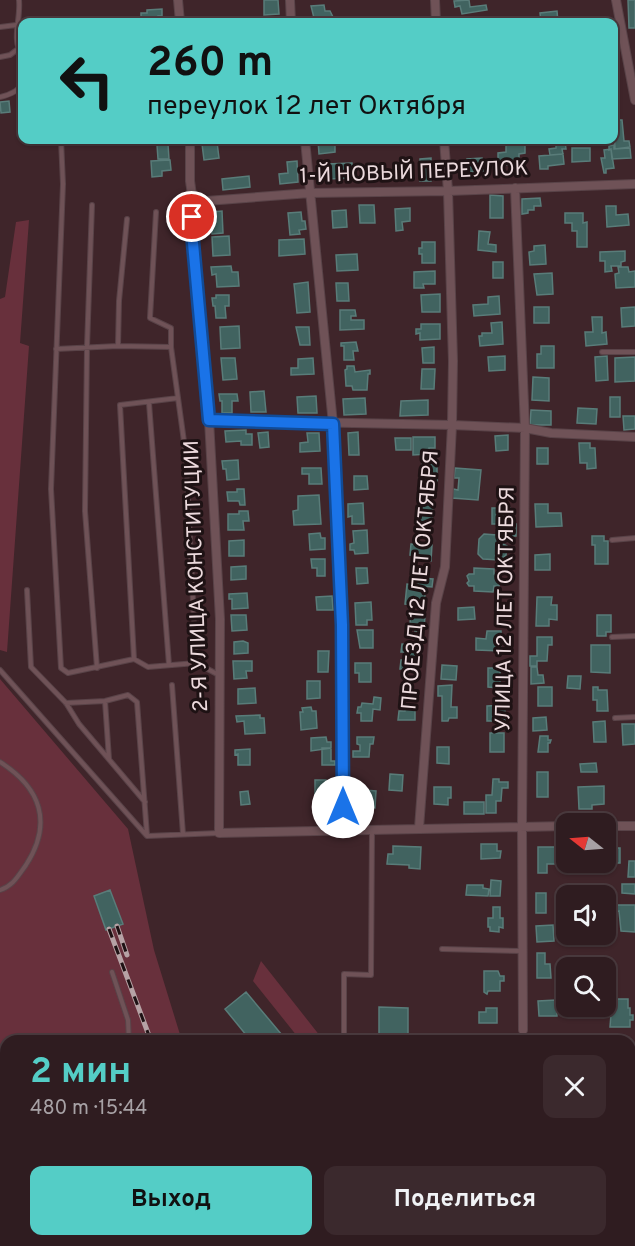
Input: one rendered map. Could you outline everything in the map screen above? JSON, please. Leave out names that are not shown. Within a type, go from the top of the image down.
[{"type":"street","points":[[178,0],[180,18]]},
{"type":"street","points":[[290,0],[291,18]]},
{"type":"street","points":[[435,0],[436,18]]},
{"type":"street","points":[[616,0],[635,100]]},
{"type":"street","name":"2-Я УЛИЦА КОНСТИТУЦИИ","points":[[190,144],[190,181],[194,202],[192,232],[209,420],[220,619],[219,833]]},
{"type":"street","points":[[305,144],[333,424],[342,625],[343,830]]},
{"type":"street","points":[[444,144],[448,191]]},
{"type":"street","name":"1-Й НОВЫЙ ПЕРЕУЛОК","points":[[194,202],[310,193],[448,191],[635,184]]},
{"type":"street","name":"УЛИЦА 12 ЛЕТ ОКТЯБРЯ","points":[[515,188],[525,428],[523,1030]]},
{"type":"street","name":"ПРОЕЗД 12 ЛЕТ ОКТЯБРЯ","points":[[419,828],[436,603],[445,567],[452,425],[453,361],[448,191]]},
{"type":"street","points":[[209,420],[452,425],[525,428],[551,434],[635,437]]},
{"type":"street","points":[[219,833],[556,826]]},
{"type":"street","points":[[616,826],[635,826]]},
{"type":"lane","points":[[0,57],[10,55],[18,49],[16,25],[19,0]]},
{"type":"lane","points":[[0,27],[16,25]]},
{"type":"lane","points":[[0,97],[18,89]]},
{"type":"lane","points":[[62,144],[63,184],[51,489],[61,668],[68,673],[134,659],[148,667],[196,663],[220,675]]},
{"type":"lane","points":[[92,205],[85,511],[96,668]]},
{"type":"lane","points":[[156,212],[150,318],[171,328],[171,347],[186,456],[196,663]]},
{"type":"lane","points":[[118,346],[119,301],[127,219]]},
{"type":"lane","points":[[56,349],[118,346],[171,347]]},
{"type":"lane","points":[[602,352],[635,352]]},
{"type":"lane","points":[[134,659],[120,405],[178,398]]},
{"type":"lane","points":[[149,403],[168,665]]},
{"type":"lane","points":[[612,540],[635,538]]},
{"type":"lane","points":[[27,590],[31,667],[66,703],[79,724],[145,802]]},
{"type":"lane","points":[[612,637],[635,636]]},
{"type":"lane","points":[[0,670],[147,836]]},
{"type":"lane","points":[[172,685],[183,834]]},
{"type":"lane","points":[[66,703],[105,701],[128,695],[137,702],[147,836]]},
{"type":"lane","points":[[105,701],[109,760]]},
{"type":"lane","points":[[615,718],[635,717]]},
{"type":"lane","points":[[0,762],[10,768],[30,788],[39,808],[42,825],[37,848],[10,886],[0,890]]},
{"type":"lane","points":[[344,1035],[344,974],[370,975],[372,829]]},
{"type":"lane","points":[[147,836],[219,833]]},
{"type":"lane","points":[[442,949],[523,951]]},
{"type":"lane","points":[[112,972],[128,1020],[129,1035]]},
{"type":"lane","points":[[523,1030],[523,1035]]},
{"type":"shaded area","points":[[29,220],[20,343],[29,346],[7,652],[0,650],[0,299],[5,297],[16,222]]},
{"type":"shaded area","points":[[0,679],[128,829],[154,950],[180,1035],[0,1035]]},
{"type":"shaded area","points":[[261,961],[319,1035],[296,1035],[253,981]]},
{"type":"building","points":[[264,0],[278,0],[279,14],[264,15]]},
{"type":"building","points":[[469,0],[470,7],[486,5],[487,10],[462,14],[460,6],[455,7],[454,1]]},
{"type":"building","points":[[628,0],[635,0],[635,28],[629,28]]},
{"type":"building","points":[[324,5],[325,11],[330,11],[334,18],[314,18],[311,6]]},
{"type":"building","points":[[162,9],[162,16],[141,18],[141,13],[147,13],[147,10]]},
{"type":"building","points":[[557,11],[558,18],[541,18],[540,13]]},
{"type":"building","points":[[9,101],[10,112],[1,113],[0,102]]},
{"type":"building","points":[[618,120],[622,120],[624,141],[629,141],[630,147],[615,149],[615,144],[618,144]]},
{"type":"building","points":[[168,144],[169,159],[158,159],[157,145]]},
{"type":"building","points":[[202,144],[217,144],[219,158],[204,160]]},
{"type":"building","points":[[318,144],[337,144],[335,152],[319,154]]},
{"type":"building","points":[[506,144],[525,144],[525,153],[519,154],[519,164],[498,165],[498,153],[506,152]]},
{"type":"building","points":[[556,144],[565,144],[566,149],[562,149],[563,154],[550,155],[549,149],[556,148]]},
{"type":"building","points":[[614,145],[614,149],[630,148],[631,158],[612,159],[609,146]]},
{"type":"building","points":[[572,148],[590,148],[590,161],[572,162]]},
{"type":"building","points":[[611,149],[614,168],[606,169],[604,173],[601,158],[605,158],[604,150]]},
{"type":"building","points":[[563,154],[564,164],[540,169],[539,156]]},
{"type":"building","points":[[431,158],[431,181],[420,181],[420,159]]},
{"type":"building","points":[[482,158],[483,171],[468,172],[467,159]]},
{"type":"building","points":[[170,160],[171,170],[162,171],[162,176],[152,177],[151,161]]},
{"type":"building","points":[[297,161],[298,182],[280,184],[279,174],[288,173],[287,162]]},
{"type":"building","points":[[352,163],[353,178],[327,179],[327,164]]},
{"type":"building","points":[[249,176],[250,187],[223,190],[222,179]]},
{"type":"building","points":[[490,195],[503,196],[503,218],[490,218]]},
{"type":"building","points":[[540,198],[541,206],[534,206],[534,210],[528,210],[528,213],[522,214],[522,199]]},
{"type":"building","points":[[359,205],[374,205],[375,223],[360,223]]},
{"type":"building","points":[[606,206],[616,206],[616,215],[628,214],[629,225],[607,227]]},
{"type":"building","points":[[410,208],[410,221],[402,222],[403,230],[396,231],[395,209]]},
{"type":"building","points":[[346,210],[347,227],[333,228],[332,211]]},
{"type":"building","points":[[222,211],[223,233],[212,234],[211,228],[206,228],[206,218],[211,218],[211,212]]},
{"type":"building","points":[[301,212],[306,229],[299,230],[300,234],[290,235],[288,213]]},
{"type":"building","points":[[565,213],[583,213],[583,223],[587,222],[587,247],[577,247],[577,231],[572,231],[572,223],[565,223]]},
{"type":"building","points":[[479,231],[490,232],[488,244],[496,245],[496,252],[478,250]]},
{"type":"building","points":[[229,236],[230,255],[213,256],[212,237]]},
{"type":"building","points":[[304,239],[305,254],[279,256],[279,240]]},
{"type":"building","points":[[422,242],[435,242],[435,263],[422,263],[419,248],[422,248]]},
{"type":"building","points":[[545,245],[546,264],[530,265],[529,252],[534,251],[534,246]]},
{"type":"building","points":[[625,251],[625,261],[621,262],[621,266],[611,266],[612,271],[605,272],[605,261],[600,261],[600,252]]},
{"type":"building","points":[[357,254],[358,270],[337,271],[336,255]]},
{"type":"building","points":[[493,262],[503,262],[503,278],[493,278]]},
{"type":"building","points":[[231,266],[232,272],[238,272],[239,286],[217,287],[216,274],[212,275],[211,267]]},
{"type":"building","points":[[618,267],[628,267],[629,272],[635,271],[635,287],[616,288],[615,274],[619,273]]},
{"type":"building","points":[[435,271],[435,284],[423,284],[424,288],[414,288],[414,272]]},
{"type":"building","points":[[552,273],[553,294],[537,295],[534,274]]},
{"type":"building","points":[[308,282],[310,312],[297,313],[294,284]]},
{"type":"building","points":[[336,283],[348,283],[349,301],[337,301]]},
{"type":"building","points":[[440,294],[440,312],[422,312],[421,295]]},
{"type":"building","points":[[216,295],[229,295],[229,306],[225,306],[226,318],[216,318],[212,298],[216,298]]},
{"type":"building","points":[[499,296],[500,314],[474,316],[473,305],[488,304],[488,297]]},
{"type":"building","points":[[534,307],[549,307],[549,323],[534,323]]},
{"type":"building","points":[[635,307],[635,326],[622,327],[621,308]]},
{"type":"building","points":[[340,310],[355,310],[356,316],[351,316],[351,320],[364,320],[364,329],[340,330]]},
{"type":"building","points":[[592,317],[602,317],[602,333],[606,332],[607,344],[586,346],[585,332],[593,332]]},
{"type":"building","points":[[502,322],[503,344],[480,346],[479,336],[482,336],[482,333],[492,333],[491,323]]},
{"type":"building","points":[[421,324],[440,324],[440,339],[420,340],[420,333],[416,334],[416,329],[421,329]]},
{"type":"building","points":[[239,326],[240,348],[221,349],[220,327]]},
{"type":"building","points":[[296,327],[309,327],[310,345],[300,345]]},
{"type":"building","points":[[356,342],[358,351],[353,351],[354,360],[344,360],[344,346],[341,346],[341,343]]},
{"type":"building","points":[[541,346],[554,346],[554,368],[537,368],[537,354],[541,354]]},
{"type":"building","points":[[434,347],[434,363],[423,363],[422,348]]},
{"type":"building","points":[[505,356],[505,370],[489,371],[488,357]]},
{"type":"building","points":[[607,356],[608,380],[596,381],[595,357]]},
{"type":"building","points":[[635,357],[635,381],[615,382],[615,358]]},
{"type":"building","points":[[221,358],[235,358],[237,379],[223,380]]},
{"type":"building","points":[[313,358],[314,374],[291,375],[291,368],[298,368],[298,359]]},
{"type":"building","points":[[347,366],[354,366],[355,372],[370,370],[367,390],[353,390],[352,386],[346,386]]},
{"type":"building","points":[[422,369],[435,369],[434,389],[421,389]]},
{"type":"building","points":[[533,377],[549,378],[549,401],[532,400]]},
{"type":"building","points":[[264,391],[266,412],[251,412],[250,392]]},
{"type":"building","points":[[219,394],[237,394],[238,401],[232,401],[232,413],[222,413],[222,401],[220,401]]},
{"type":"building","points":[[316,396],[317,413],[298,413],[297,397]]},
{"type":"building","points":[[610,397],[620,397],[620,417],[610,417]]},
{"type":"building","points":[[365,398],[366,414],[344,415],[343,399]]},
{"type":"building","points":[[428,400],[428,415],[400,416],[401,401]]},
{"type":"building","points":[[578,408],[597,409],[596,424],[577,423]]},
{"type":"building","points":[[531,410],[551,411],[551,425],[530,425]]},
{"type":"building","points":[[623,416],[635,416],[635,429],[624,430]]},
{"type":"building","points":[[246,430],[246,434],[252,434],[252,445],[241,445],[241,441],[226,442],[225,431]]},
{"type":"building","points":[[268,432],[269,447],[260,448],[258,433]]},
{"type":"building","points":[[358,432],[359,455],[349,455],[348,433]]},
{"type":"building","points":[[307,433],[319,433],[320,451],[300,452],[300,443],[308,442]]},
{"type":"building","points":[[508,435],[508,450],[496,451],[495,436]]},
{"type":"building","points":[[413,437],[435,437],[435,448],[429,448],[429,454],[413,455]]},
{"type":"building","points":[[395,438],[411,438],[411,450],[396,450]]},
{"type":"building","points":[[579,443],[590,443],[590,448],[595,448],[596,468],[587,469],[587,463],[580,463]]},
{"type":"building","points":[[537,448],[548,448],[548,464],[537,464]]},
{"type":"building","points":[[238,460],[239,479],[227,480],[226,469],[223,469],[222,461]]},
{"type":"building","points":[[422,464],[437,464],[437,481],[422,481]]},
{"type":"building","points":[[302,468],[321,468],[322,484],[309,484],[309,474],[302,474]]},
{"type":"building","points":[[455,468],[481,470],[478,500],[452,498],[453,489],[458,490],[459,478],[454,478]]},
{"type":"building","points":[[354,476],[367,476],[368,489],[354,490]]},
{"type":"building","points":[[237,489],[244,489],[245,505],[240,505],[239,501],[228,501],[227,492],[237,492]]},
{"type":"building","points":[[319,495],[321,524],[294,525],[293,511],[298,510],[298,496]]},
{"type":"building","points":[[363,503],[364,524],[352,524],[352,516],[348,517],[348,504]]},
{"type":"building","points":[[421,503],[433,503],[432,524],[420,524]]},
{"type":"building","points":[[535,504],[548,504],[548,513],[561,513],[562,526],[536,527]]},
{"type":"building","points":[[492,508],[510,508],[510,517],[506,516],[506,524],[492,524]]},
{"type":"building","points":[[239,511],[248,511],[249,521],[243,521],[244,530],[228,530],[228,514],[239,514]]},
{"type":"building","points":[[516,524],[516,536],[504,536],[504,525]]},
{"type":"building","points":[[367,530],[368,553],[355,554],[354,550],[350,550],[350,544],[354,543],[353,531]]},
{"type":"building","points":[[320,533],[321,538],[325,538],[325,549],[310,550],[309,534]]},
{"type":"building","points":[[484,534],[497,535],[502,540],[501,543],[507,546],[506,555],[500,560],[483,559],[478,554],[479,539]]},
{"type":"building","points":[[592,536],[604,536],[604,541],[608,541],[608,564],[595,564],[595,545],[592,545]]},
{"type":"building","points":[[244,540],[244,556],[229,556],[229,541]]},
{"type":"building","points":[[411,544],[432,545],[431,561],[419,560],[419,556],[410,555]]},
{"type":"building","points":[[550,554],[550,570],[535,570],[535,555]]},
{"type":"building","points":[[311,559],[325,559],[325,576],[317,576],[317,568],[312,568]]},
{"type":"building","points":[[246,566],[246,579],[231,580],[231,567]]},
{"type":"building","points":[[356,568],[367,568],[368,583],[357,584]]},
{"type":"building","points":[[474,568],[494,569],[494,574],[499,574],[500,577],[499,586],[494,586],[493,592],[474,591],[474,586],[469,586],[467,583],[469,581],[467,576],[474,574]]},
{"type":"building","points":[[419,578],[433,579],[432,587],[422,586],[422,593],[425,593],[424,606],[405,604],[407,584],[418,585]]},
{"type":"building","points":[[247,593],[248,608],[232,609],[232,599],[229,599],[229,594]]},
{"type":"building","points":[[332,596],[333,610],[317,610],[316,597]]},
{"type":"building","points":[[537,597],[552,597],[551,605],[557,605],[557,620],[549,619],[549,626],[536,626]]},
{"type":"building","points":[[371,602],[372,620],[367,620],[367,625],[356,625],[355,603]]},
{"type":"building","points":[[474,607],[475,619],[458,620],[458,608]]},
{"type":"building","points":[[411,614],[425,615],[424,631],[415,631],[416,624],[410,623]]},
{"type":"building","points":[[231,615],[246,615],[247,630],[232,631]]},
{"type":"building","points":[[597,615],[611,615],[611,632],[606,632],[606,636],[597,636]]},
{"type":"building","points":[[357,630],[373,630],[373,648],[360,648]]},
{"type":"building","points":[[487,631],[501,631],[501,651],[476,650],[476,638],[486,639]]},
{"type":"building","points":[[537,637],[552,637],[552,645],[548,645],[547,661],[537,661],[537,666],[530,666],[530,656],[537,656]]},
{"type":"building","points":[[234,642],[248,643],[248,653],[234,654]]},
{"type":"building","points":[[402,644],[422,646],[420,667],[409,666],[409,669],[400,669],[401,660],[406,660],[406,652],[401,652]]},
{"type":"building","points":[[591,645],[610,645],[610,673],[591,672]]},
{"type":"building","points":[[318,651],[329,651],[328,672],[318,672]]},
{"type":"building","points":[[233,661],[252,661],[252,671],[246,671],[247,678],[234,679]]},
{"type":"building","points":[[355,663],[371,663],[371,682],[359,682],[359,673],[355,673]]},
{"type":"building","points":[[442,665],[457,666],[456,680],[441,679]]},
{"type":"building","points":[[531,667],[537,667],[538,675],[543,675],[544,683],[531,684]]},
{"type":"building","points":[[488,668],[500,668],[500,688],[488,687]]},
{"type":"building","points":[[568,676],[581,676],[580,689],[567,688]]},
{"type":"building","points":[[307,681],[320,681],[320,698],[307,699]]},
{"type":"building","points":[[452,685],[451,707],[457,707],[457,718],[442,721],[442,696],[438,696],[438,686]]},
{"type":"building","points":[[538,687],[552,687],[552,706],[538,706]]},
{"type":"building","points":[[593,687],[598,687],[598,690],[607,690],[608,711],[597,711],[597,700],[593,700]]},
{"type":"building","points":[[255,688],[256,703],[238,704],[238,689]]},
{"type":"building","points":[[374,697],[381,698],[380,710],[373,709],[372,721],[361,721],[361,713],[357,713],[358,707],[361,707],[362,703],[373,704]]},
{"type":"building","points":[[405,705],[415,705],[415,720],[398,720],[399,711],[405,711]]},
{"type":"building","points":[[505,705],[505,721],[487,721],[487,706]]},
{"type":"building","points":[[311,707],[312,711],[316,711],[317,728],[301,730],[300,712],[303,712],[302,708]]},
{"type":"building","points":[[260,715],[260,718],[264,718],[265,733],[245,734],[244,721],[237,722],[236,716]]},
{"type":"building","points":[[546,717],[547,730],[533,731],[533,718]]},
{"type":"building","points":[[605,721],[606,742],[594,742],[593,722]]},
{"type":"building","points":[[622,724],[635,724],[635,744],[623,745]]},
{"type":"building","points":[[490,733],[504,733],[504,752],[490,752]]},
{"type":"building","points":[[540,736],[548,736],[548,740],[551,740],[548,743],[548,752],[538,752]]},
{"type":"building","points":[[326,737],[327,742],[331,742],[331,748],[311,751],[311,738]]},
{"type":"building","points":[[357,737],[374,737],[373,744],[370,744],[369,757],[353,757],[353,751],[360,751]]},
{"type":"building","points":[[437,747],[449,747],[449,764],[437,763]]},
{"type":"building","points":[[322,748],[331,748],[331,761],[335,761],[335,765],[322,765]]},
{"type":"building","points":[[250,749],[250,765],[238,765],[238,754],[235,755],[235,750]]},
{"type":"building","points":[[596,763],[597,772],[581,772],[580,764]]},
{"type":"building","points":[[537,772],[548,772],[548,797],[537,797]]},
{"type":"building","points":[[390,774],[403,775],[402,791],[389,790]]},
{"type":"building","points":[[493,779],[508,782],[508,788],[502,788],[501,801],[496,801],[496,813],[486,813],[486,795],[492,795]]},
{"type":"building","points":[[315,780],[326,780],[327,796],[315,796]]},
{"type":"building","points":[[604,786],[604,804],[592,805],[592,809],[579,809],[578,787]]},
{"type":"building","points":[[434,787],[451,787],[451,798],[448,798],[448,805],[434,804]]},
{"type":"building","points":[[352,789],[376,791],[375,808],[351,806]]},
{"type":"building","points":[[248,791],[250,804],[241,805],[240,792]]},
{"type":"building","points":[[464,802],[484,802],[484,814],[464,814]]},
{"type":"building","points":[[481,844],[497,844],[497,851],[501,851],[500,858],[481,859]]},
{"type":"building","points":[[393,846],[421,847],[420,869],[409,868],[409,865],[387,864],[388,854],[393,854]]},
{"type":"building","points":[[538,847],[556,847],[556,864],[547,864],[547,873],[538,873]]},
{"type":"building","points":[[616,848],[620,848],[620,863],[616,863]]},
{"type":"building","points":[[629,861],[635,861],[635,877],[628,877]]},
{"type":"building","points":[[491,880],[501,881],[500,896],[490,896]]},
{"type":"building","points":[[622,884],[635,884],[635,894],[622,893]]},
{"type":"building","points":[[467,885],[483,885],[483,888],[489,889],[488,896],[466,895]]},
{"type":"building","points":[[110,890],[123,924],[106,930],[94,896]]},
{"type":"building","points":[[536,893],[546,893],[546,913],[536,913]]},
{"type":"building","points":[[616,905],[635,905],[635,932],[621,931],[619,911],[616,912]]},
{"type":"building","points":[[493,907],[500,907],[500,918],[503,918],[503,928],[499,927],[499,932],[490,931],[488,927],[488,918],[493,918]]},
{"type":"building","points":[[553,925],[554,941],[537,942],[536,926]]},
{"type":"building","points":[[537,953],[545,953],[545,964],[550,964],[551,978],[537,978]]},
{"type":"building","points":[[484,971],[498,971],[500,976],[504,976],[504,981],[500,981],[500,991],[488,991],[487,994],[484,992]]},
{"type":"building","points":[[246,992],[282,1035],[246,1035],[225,1009]]},
{"type":"building","points":[[616,999],[628,999],[630,1015],[633,1015],[630,1027],[610,1027],[611,1017],[616,1017]]},
{"type":"building","points":[[556,1000],[556,1016],[539,1016],[538,1001]]},
{"type":"building","points":[[379,1007],[408,1008],[408,1035],[379,1035]]},
{"type":"building","points":[[486,1008],[497,1008],[497,1023],[479,1023],[479,1012],[486,1012]]},
{"type":"railway","points":[[117,926],[127,955]]},
{"type":"railway","points":[[109,929],[149,1035]]},
{"type":"route","points":[[192,217],[209,420],[333,424],[342,625],[343,807]]}]
